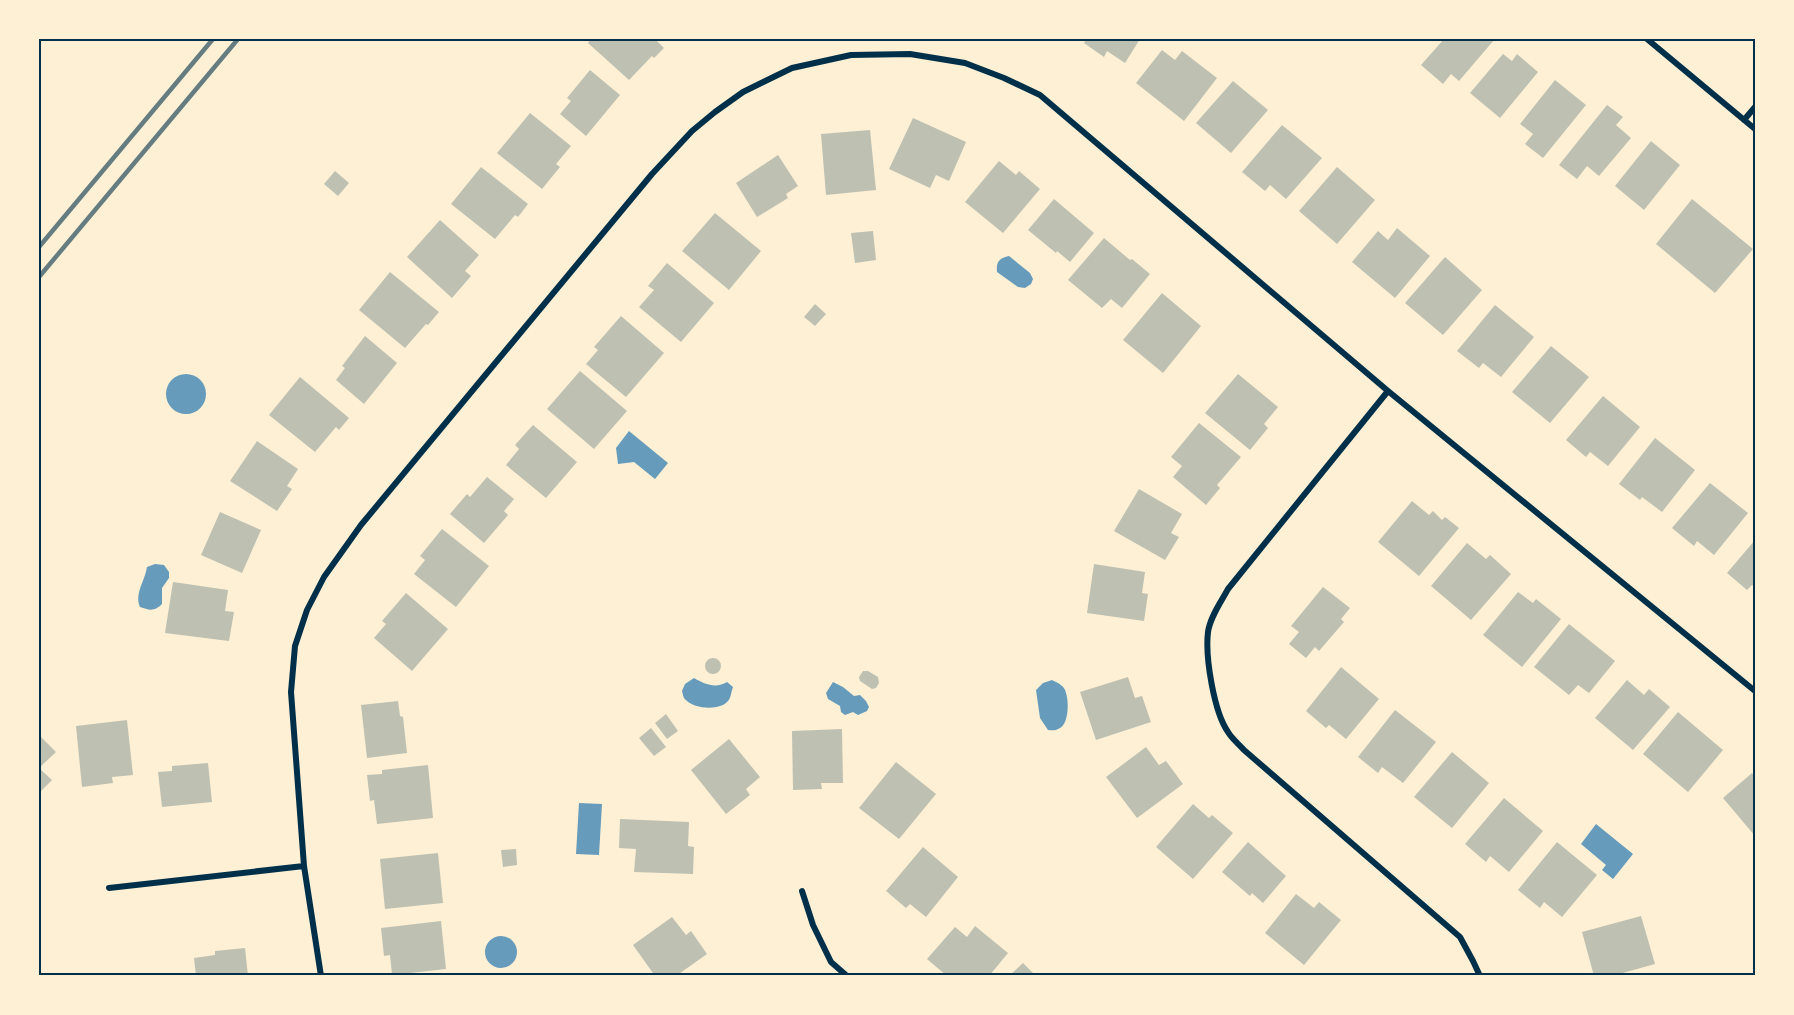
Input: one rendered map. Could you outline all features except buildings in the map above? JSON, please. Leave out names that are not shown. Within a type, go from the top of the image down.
[{"type":"street","points":[[1647,39],[1755,129]]},
{"type":"street","points":[[321,976],[304,866],[291,692],[295,646],[307,610],[324,578],[361,525],[660,165],[692,131],[715,111],[743,92],[792,68],[851,55],[910,54],[965,63],[1040,95],[1388,391],[1755,691]]},
{"type":"street","points":[[1744,120],[1755,107]]},
{"type":"street","points":[[1388,391],[1228,589],[1208,631],[1211,682],[1227,731],[1238,744],[1460,937],[1480,976]]},
{"type":"street","points":[[109,888],[304,866]]},
{"type":"street","points":[[802,891],[813,926],[831,962],[847,976]]},
{"type":"water","points":[[1009,256],[1030,273],[1033,279],[1031,284],[1025,288],[1018,287],[997,272],[999,261]]},
{"type":"water","points":[[186,374],[194,375],[200,380],[205,386],[205,402],[200,408],[194,413],[186,414],[178,413],[172,408],[167,402],[166,394],[167,386],[172,380],[178,375]]},
{"type":"water","points":[[629,431],[668,463],[655,479],[634,462],[618,464],[616,448]]},
{"type":"water","points":[[155,564],[164,565],[169,572],[169,578],[162,588],[162,604],[154,609],[140,607],[138,597],[147,567]]},
{"type":"water","points":[[694,678],[714,685],[727,682],[733,687],[729,700],[713,707],[701,707],[690,703],[684,698],[682,691],[685,684]]},
{"type":"water","points":[[1052,680],[1064,688],[1068,702],[1066,719],[1062,727],[1057,730],[1048,730],[1040,718],[1036,690],[1043,683]]},
{"type":"water","points":[[833,682],[854,696],[860,695],[869,707],[867,711],[858,715],[853,712],[845,715],[841,712],[840,706],[828,699],[826,693]]},
{"type":"water","points":[[579,803],[602,804],[599,855],[576,854]]},
{"type":"water","points":[[1596,824],[1633,854],[1613,879],[1602,870],[1606,865],[1581,844]]},
{"type":"water","points":[[501,936],[513,940],[517,952],[513,964],[501,968],[489,964],[485,952],[489,940]]},
{"type":"railway","points":[[39,247],[213,39]]},
{"type":"railway","points":[[39,277],[238,39]]}]
